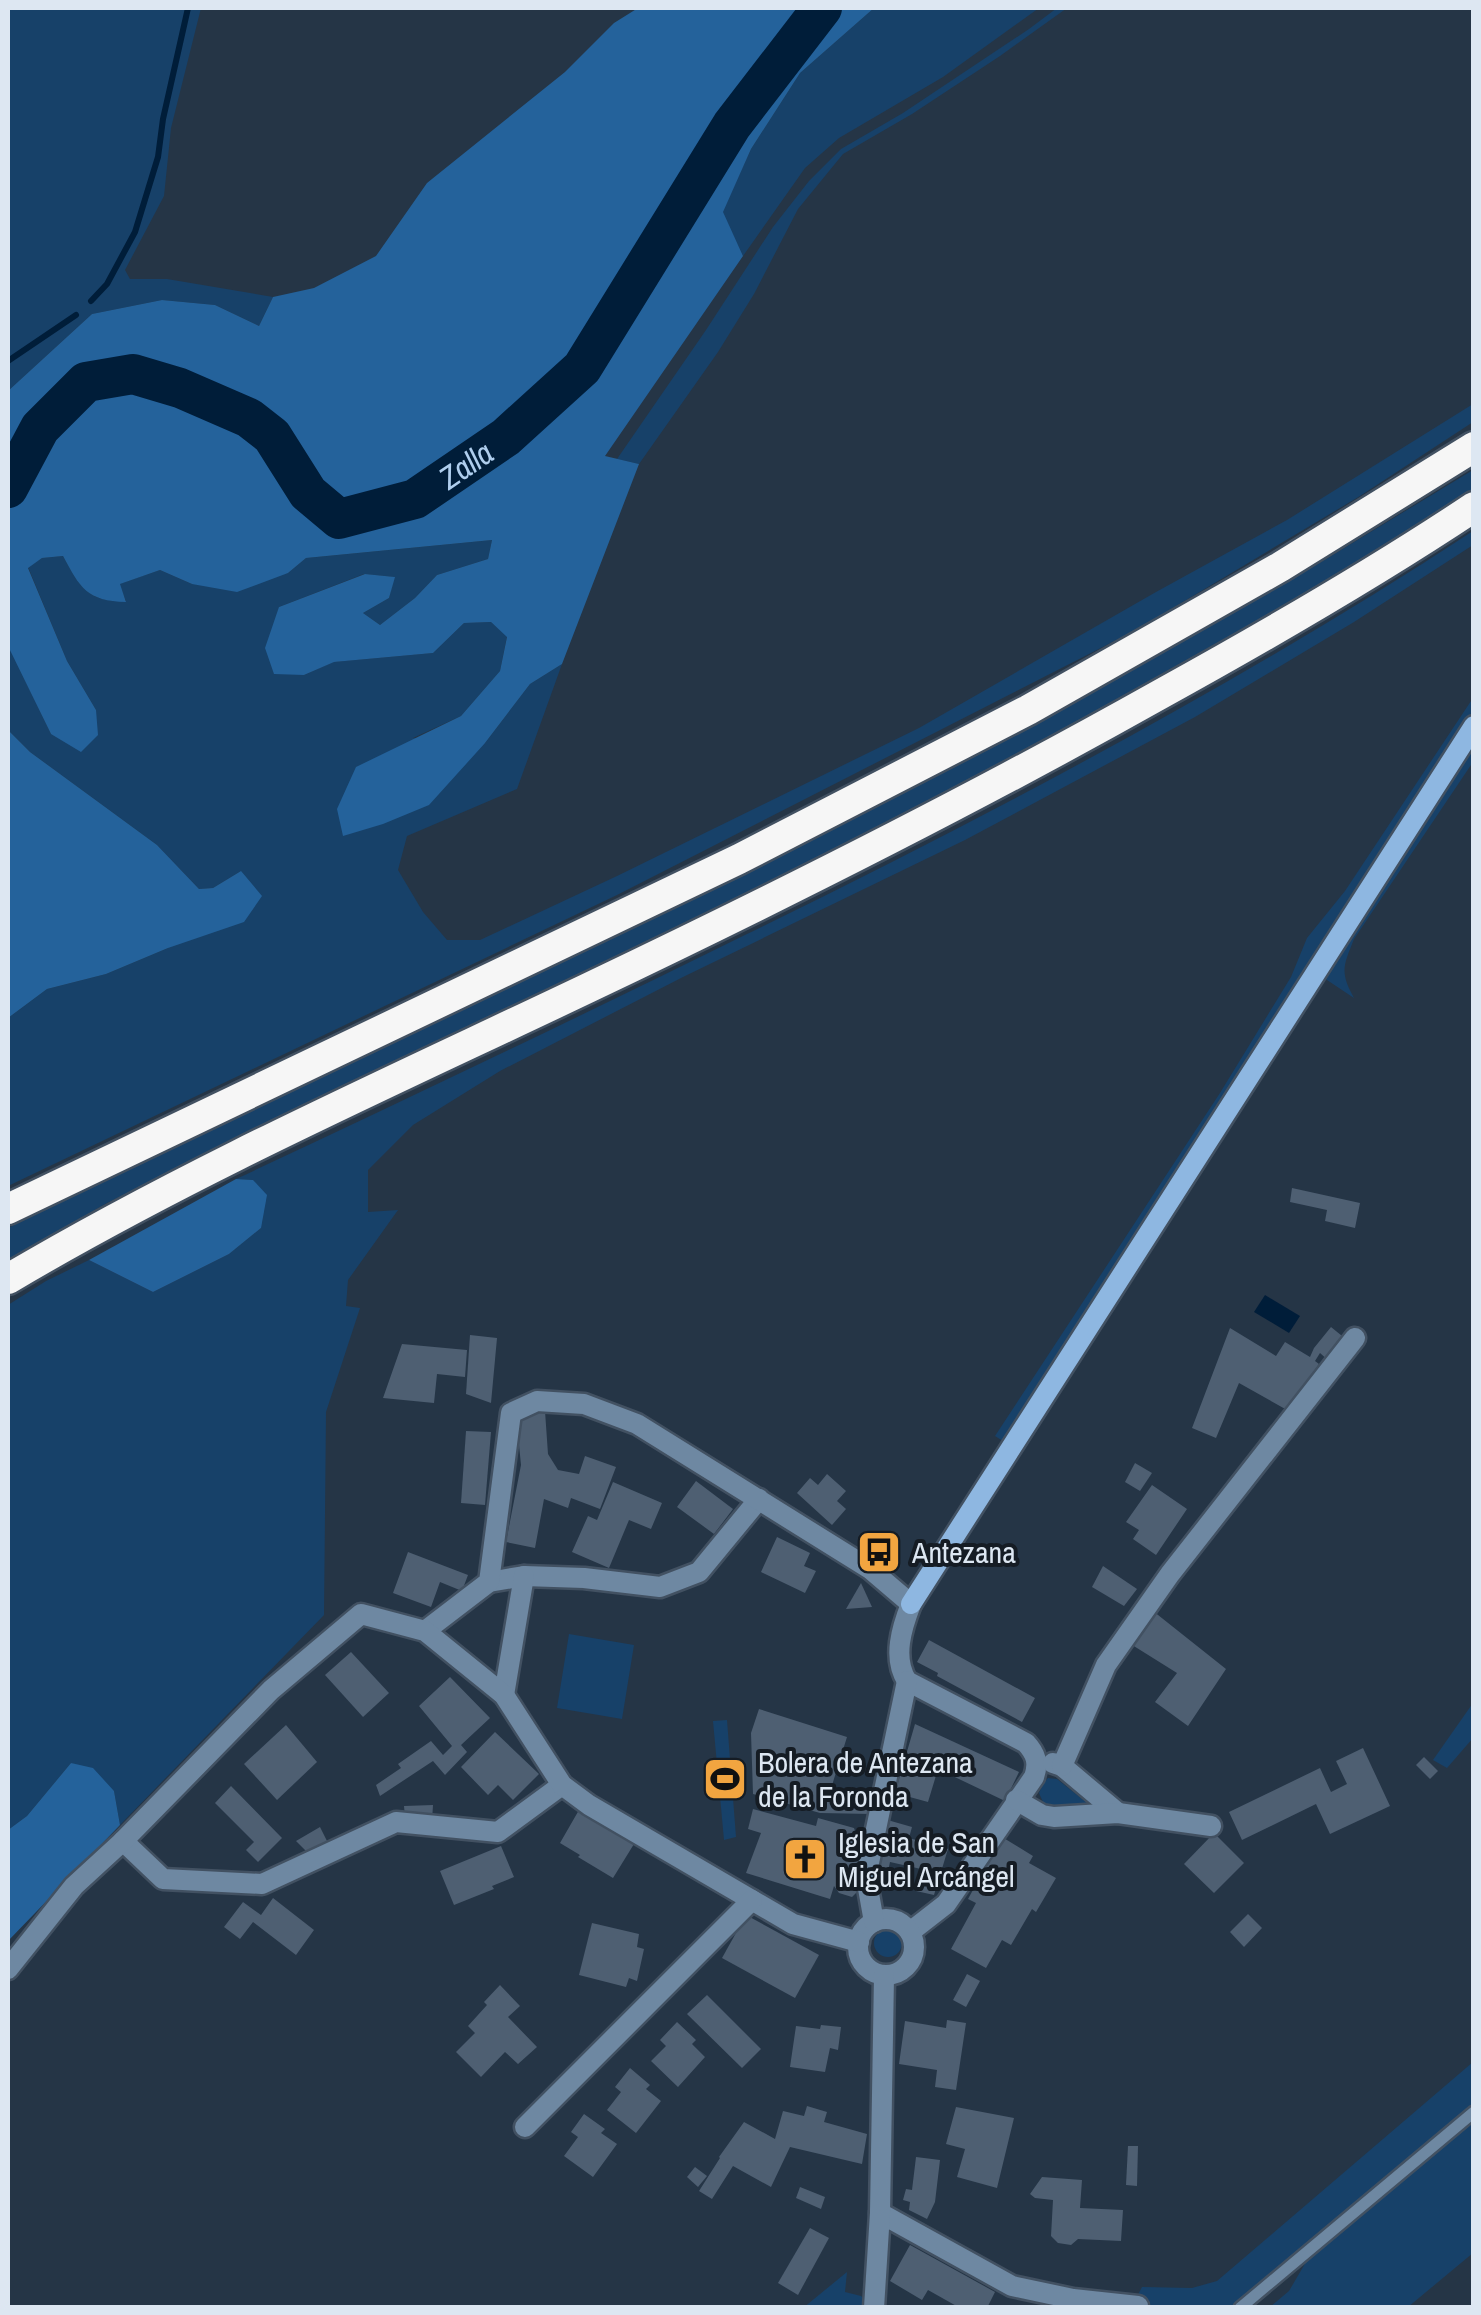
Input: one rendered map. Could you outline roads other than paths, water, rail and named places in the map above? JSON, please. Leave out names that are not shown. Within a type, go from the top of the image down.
[{"type":"highway","points":[[8,1209],[739,859],[1028,710],[1280,568],[1474,447]]},
{"type":"highway","points":[[8,1279],[208,1169],[750,911],[1016,776],[1288,624],[1474,507]]},
{"type":"street","points":[[1118,1813],[1062,1766],[1036,1758],[1026,1743],[907,1681],[902,1673],[901,1630],[911,1604],[1474,726]]},
{"type":"street","points":[[1062,1766],[1106,1665],[1170,1574],[1355,1338]]},
{"type":"street","points":[[489,1582],[510,1413],[537,1401],[584,1404],[636,1424],[870,1568],[911,1604]]},
{"type":"street","points":[[424,1631],[489,1582],[524,1576],[660,1586],[699,1572],[759,1499]]},
{"type":"street","points":[[504,1696],[524,1576]]},
{"type":"street","points":[[8,1969],[74,1886],[271,1690],[362,1614],[424,1631],[504,1696],[562,1785],[589,1805],[794,1924],[859,1942]]},
{"type":"street","points":[[874,1922],[866,1877],[907,1681]]},
{"type":"street","points":[[910,1932],[946,1904],[1034,1777],[1036,1758]]},
{"type":"street","points":[[123,1841],[162,1879],[262,1884],[396,1822],[498,1832],[562,1785]]},
{"type":"street","points":[[1016,1800],[1054,1817],[1118,1813],[1212,1826]]},
{"type":"street","points":[[525,2127],[752,1900]]},
{"type":"street","points":[[874,1922],[900,1923],[910,1932],[915,1947],[910,1962],[900,1972],[884,1976],[864,1964],[859,1942],[864,1930],[874,1922]]},
{"type":"street","points":[[874,2308],[880,2212],[884,1976]]},
{"type":"street","points":[[880,2212],[1012,2286],[1073,2299],[1138,2306]]},
{"type":"lane","points":[[1240,2308],[1474,2112]]},
{"type":"waterway","points":[[91,301],[107,284],[135,232],[158,157],[188,8]]},
{"type":"waterway","name":"Zalla","points":[[8,488],[40,428],[86,382],[133,374],[180,388],[249,418],[272,436],[308,493],[339,519],[415,499],[506,437],[582,368],[732,125],[822,8]]},
{"type":"waterway","points":[[8,361],[76,315]]},
{"type":"place","name":"Antezana","points":[[879,1552]]},
{"type":"place","name":"Bolera de Antezana de la Foronda","points":[[725,1779]]},
{"type":"place","name":"Iglesia de San Miguel Arcángel","points":[[805,1859]]}]
